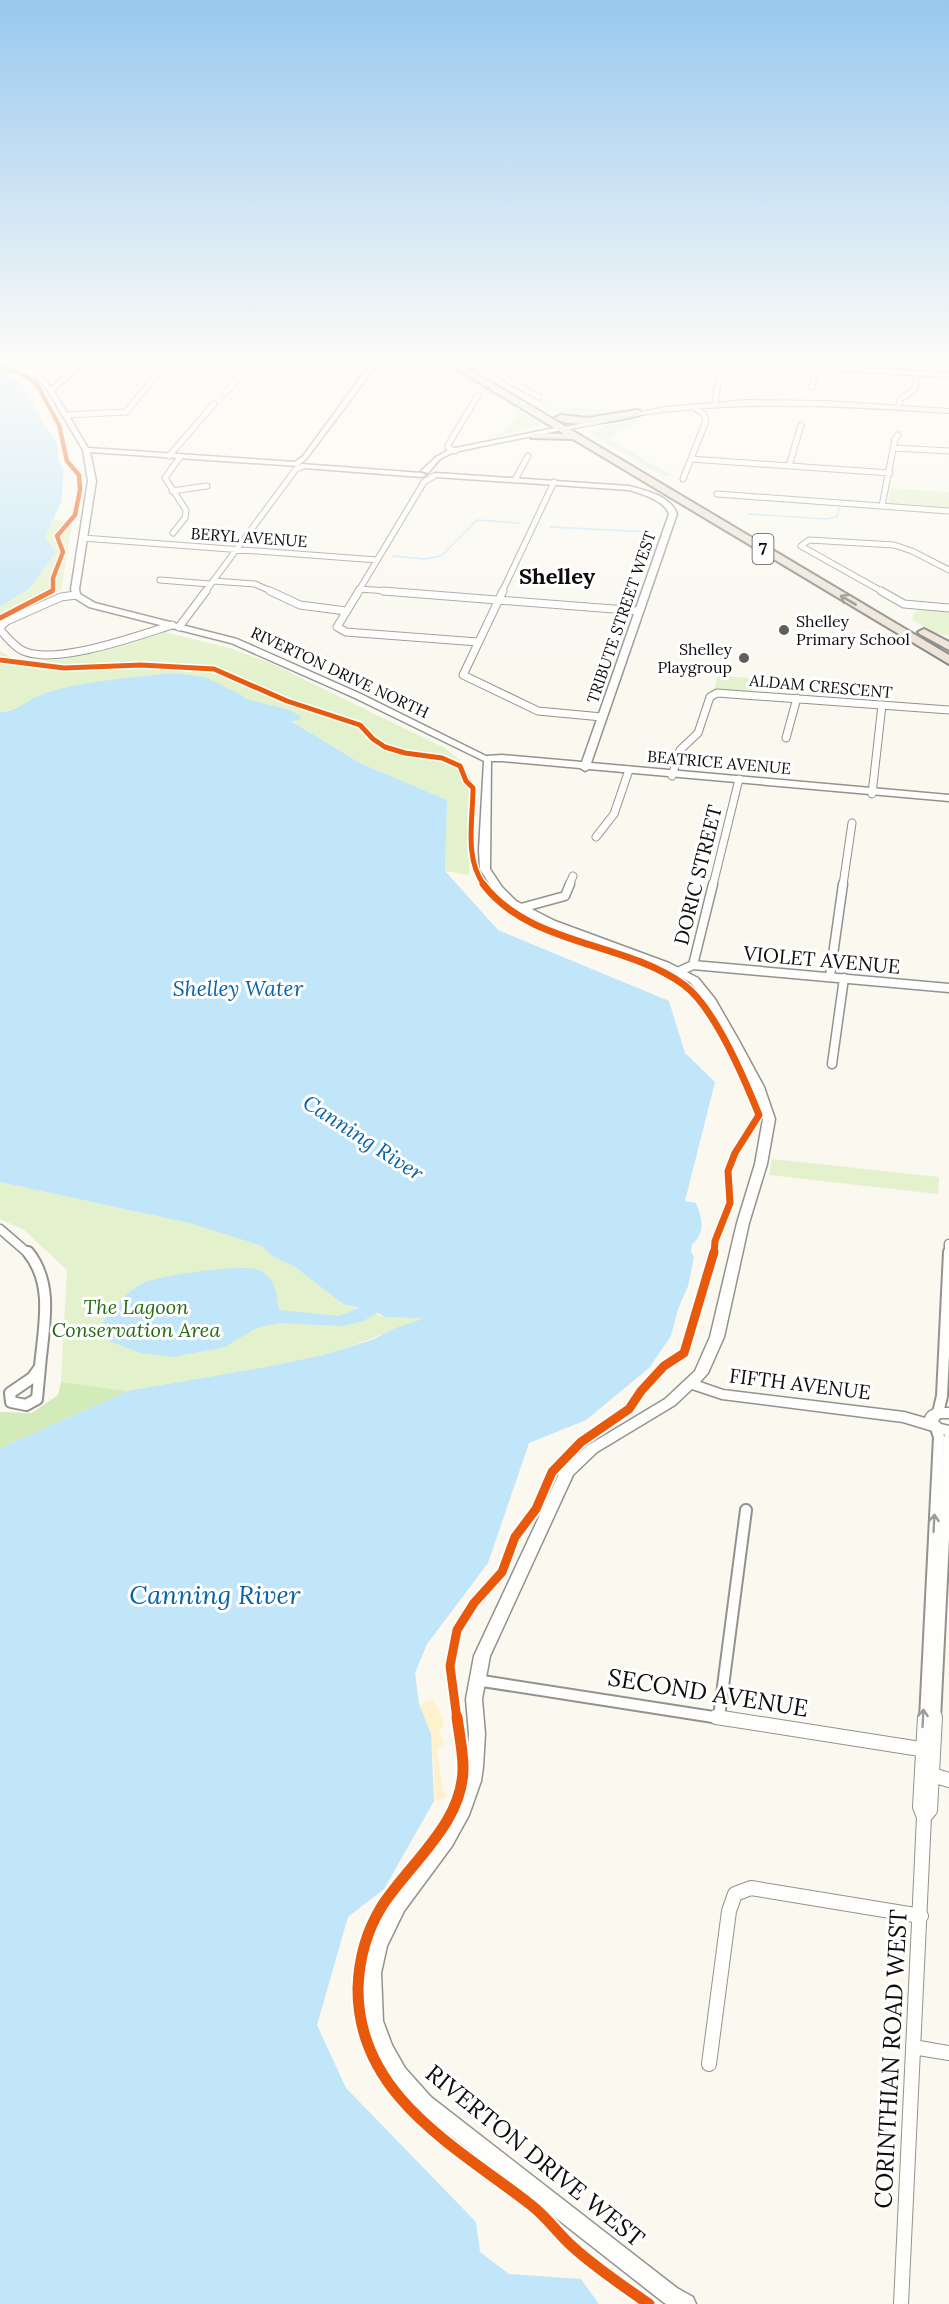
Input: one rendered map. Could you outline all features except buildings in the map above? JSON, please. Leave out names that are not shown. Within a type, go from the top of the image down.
[{"type":"highway","name":"7","points":[[633,467],[945,652]]},
{"type":"highway","name":"7","points":[[635,467],[909,623],[945,652]]},
{"type":"highway","points":[[909,623],[949,637]]},
{"type":"street","points":[[89,467],[92,482],[75,589],[76,595],[61,597],[1,626],[1,631],[22,650],[50,654],[70,652],[175,626],[238,550],[299,467]]},
{"type":"street","points":[[172,533],[185,518],[186,510],[165,478],[173,467]]},
{"type":"street","points":[[322,467],[554,482],[463,674],[464,677],[538,711],[602,717]]},
{"type":"street","points":[[431,467],[337,627],[478,642]]},
{"type":"street","points":[[436,467],[436,474]]},
{"type":"street","points":[[515,480],[522,467]]},
{"type":"street","points":[[684,479],[688,467]]},
{"type":"street","points":[[798,467],[890,472]]},
{"type":"street","points":[[882,506],[891,467]]},
{"type":"street","name":"TRIBUTE STREET WEST","points":[[554,482],[643,491],[660,499],[673,512],[585,767]]},
{"type":"street","points":[[172,490],[207,486]]},
{"type":"street","points":[[717,494],[949,511]]},
{"type":"street","name":"BERYL AVENUE","points":[[83,538],[377,560]]},
{"type":"street","points":[[949,570],[912,551],[894,545],[809,540],[801,546],[903,604],[949,608]]},
{"type":"street","points":[[160,580],[255,584],[269,588],[300,605],[346,611]]},
{"type":"street","points":[[359,589],[639,611]]},
{"type":"street","name":"RIVERTON DRIVE NORTH","points":[[76,595],[92,604],[234,641],[282,661],[482,761]]},
{"type":"street","name":"ALDAM CRESCENT","points":[[673,775],[680,750],[698,733],[710,697],[717,693],[949,710]]},
{"type":"street","points":[[786,738],[797,698]]},
{"type":"street","points":[[872,793],[882,705]]},
{"type":"street","points":[[482,761],[485,869],[498,889],[512,903],[551,923],[680,971],[694,980],[710,999],[758,1087],[769,1119],[761,1164],[743,1223],[717,1337],[701,1373],[692,1384]]},
{"type":"street","name":"BEATRICE AVENUE","points":[[482,761],[585,767],[949,800]]},
{"type":"street","points":[[596,837],[614,814],[628,771]]},
{"type":"street","name":"DORIC STREET","points":[[680,971],[693,965],[739,781]]},
{"type":"street","points":[[831,976],[852,823]]},
{"type":"street","points":[[521,908],[565,897],[573,876]]},
{"type":"street","name":"VIOLET AVENUE","points":[[693,965],[949,988]]},
{"type":"street","points":[[832,1064],[844,978]]},
{"type":"street","points":[[0,1228],[25,1248],[35,1260],[45,1286],[46,1305],[40,1367]]},
{"type":"street","name":"CORINTHIAN ROAD WEST","points":[[901,2304],[924,1817],[930,1810],[927,1750],[949,1244]]},
{"type":"street","name":"FIFTH AVENUE","points":[[692,1384],[722,1394],[940,1421]]},
{"type":"street","name":"RIVERTON DRIVE WEST","points":[[686,2304],[670,2295],[424,2103],[398,2074],[384,2048],[374,2021],[372,1973],[383,1932],[398,1906],[446,1841],[461,1815],[473,1781],[477,1734],[474,1699],[482,1656],[567,1472],[592,1449],[670,1402],[692,1384]]},
{"type":"street","name":"CORINTHIAN ROAD WEST","points":[[927,1750],[949,1438]]},
{"type":"street","points":[[718,1717],[746,1510]]},
{"type":"street","name":"SECOND AVENUE","points":[[476,1680],[927,1750]]},
{"type":"street","points":[[927,1773],[949,1780]]},
{"type":"street","points":[[709,2064],[729,1911],[735,1894],[751,1888],[921,1916]]},
{"type":"street","points":[[913,2047],[949,2054]]},
{"type":"green space","points":[[645,467],[656,467],[671,475],[663,477]]},
{"type":"green space","points":[[890,488],[949,492],[949,509],[888,505]]},
{"type":"green space","points":[[54,518],[72,524],[61,590],[0,619],[0,607],[29,589],[45,537]]},
{"type":"green space","points":[[923,609],[949,610],[949,636],[936,633],[912,620],[914,613]]},
{"type":"green space","points":[[164,632],[229,648],[268,662],[443,747],[462,762],[471,779],[469,875],[445,871],[447,800],[360,763],[290,720],[298,720],[240,695],[175,673],[60,690],[37,696],[18,709],[0,712],[0,650],[14,658],[32,661],[55,660],[104,650]]},
{"type":"green space","points":[[718,676],[747,678],[755,681],[752,692],[714,689]]},
{"type":"green space","points":[[772,1159],[939,1177],[938,1194],[769,1175]]},
{"type":"green space","name":"The Lagoon Conservation Area","points":[[0,1182],[189,1223],[262,1246],[272,1256],[295,1267],[343,1304],[385,1317],[428,1317],[323,1355],[235,1374],[128,1391],[61,1382],[67,1270],[24,1230],[0,1219]]},
{"type":"green space","points":[[61,1382],[128,1391],[0,1448],[0,1412],[32,1413],[58,1395]]},
{"type":"sand","points":[[433,1699],[444,1725],[439,1730],[444,1744],[437,1751],[443,1790],[447,1795],[446,1798],[434,1801],[434,1761],[419,1705]]},
{"type":"water","points":[[0,467],[61,467],[64,470],[61,502],[45,537],[56,552],[29,589],[0,607]]},
{"type":"water","points":[[175,673],[205,677],[246,699],[290,710],[301,717],[299,720],[291,721],[360,763],[447,800],[445,871],[498,930],[669,1001],[685,1053],[715,1082],[685,1201],[696,1203],[702,1225],[699,1235],[692,1244],[691,1251],[694,1258],[688,1286],[678,1309],[671,1336],[649,1368],[586,1420],[529,1443],[488,1563],[427,1644],[415,1673],[419,1704],[431,1734],[434,1801],[384,1889],[348,1917],[317,2025],[346,2088],[476,2222],[480,2252],[509,2274],[581,2279],[599,2304],[0,2304],[0,1448],[128,1391],[323,1355],[372,1340],[393,1329],[425,1318],[385,1317],[378,1313],[363,1321],[343,1326],[279,1323],[256,1328],[225,1347],[173,1357],[141,1353],[104,1339],[103,1322],[137,1286],[166,1277],[221,1269],[253,1269],[261,1271],[273,1283],[279,1310],[339,1316],[359,1308],[343,1304],[295,1267],[272,1256],[262,1246],[189,1223],[0,1182],[0,712],[10,711],[38,696],[68,687]]},
{"type":"waterway","points":[[749,514],[825,519],[837,517],[839,508]]},
{"type":"waterway","points":[[393,556],[424,559],[441,556],[477,520],[520,523]]},
{"type":"waterway","points":[[550,527],[652,532]]},
{"type":"cycle path","points":[[0,618],[53,590],[53,578],[63,552],[57,536],[75,515],[80,490],[79,475],[72,467]]},
{"type":"cycle path","points":[[0,660],[64,668],[141,665],[214,669],[287,701],[360,725],[373,739],[385,747],[405,753],[442,758],[460,766],[466,781],[473,788],[472,856],[474,866],[476,874],[492,895],[514,913],[541,926],[633,960],[685,986],[705,1009],[716,1027],[759,1115],[735,1153],[728,1171],[730,1203],[715,1241],[714,1256],[684,1353],[664,1366],[641,1391],[629,1409],[581,1442],[561,1461],[552,1472],[536,1509],[515,1537],[502,1572],[474,1603],[457,1630],[450,1666],[463,1768],[459,1791],[439,1832],[395,1888],[371,1927],[358,1976],[358,2000],[369,2047],[379,2069],[410,2110],[422,2122],[538,2211],[582,2255],[649,2304]]},
{"type":"place","name":"Shelley Primary School","points":[[784,630]]},
{"type":"place","name":"Shelley Playgroup","points":[[744,658]]},
{"type":"district","name":"Shelley","points":[[557,576]]},
{"type":"water label","name":"Shelley Water","points":[[238,989]]},
{"type":"water label","name":"Canning River","points":[[363,1138]]},
{"type":"water label","name":"Canning River","points":[[215,1595]]}]
